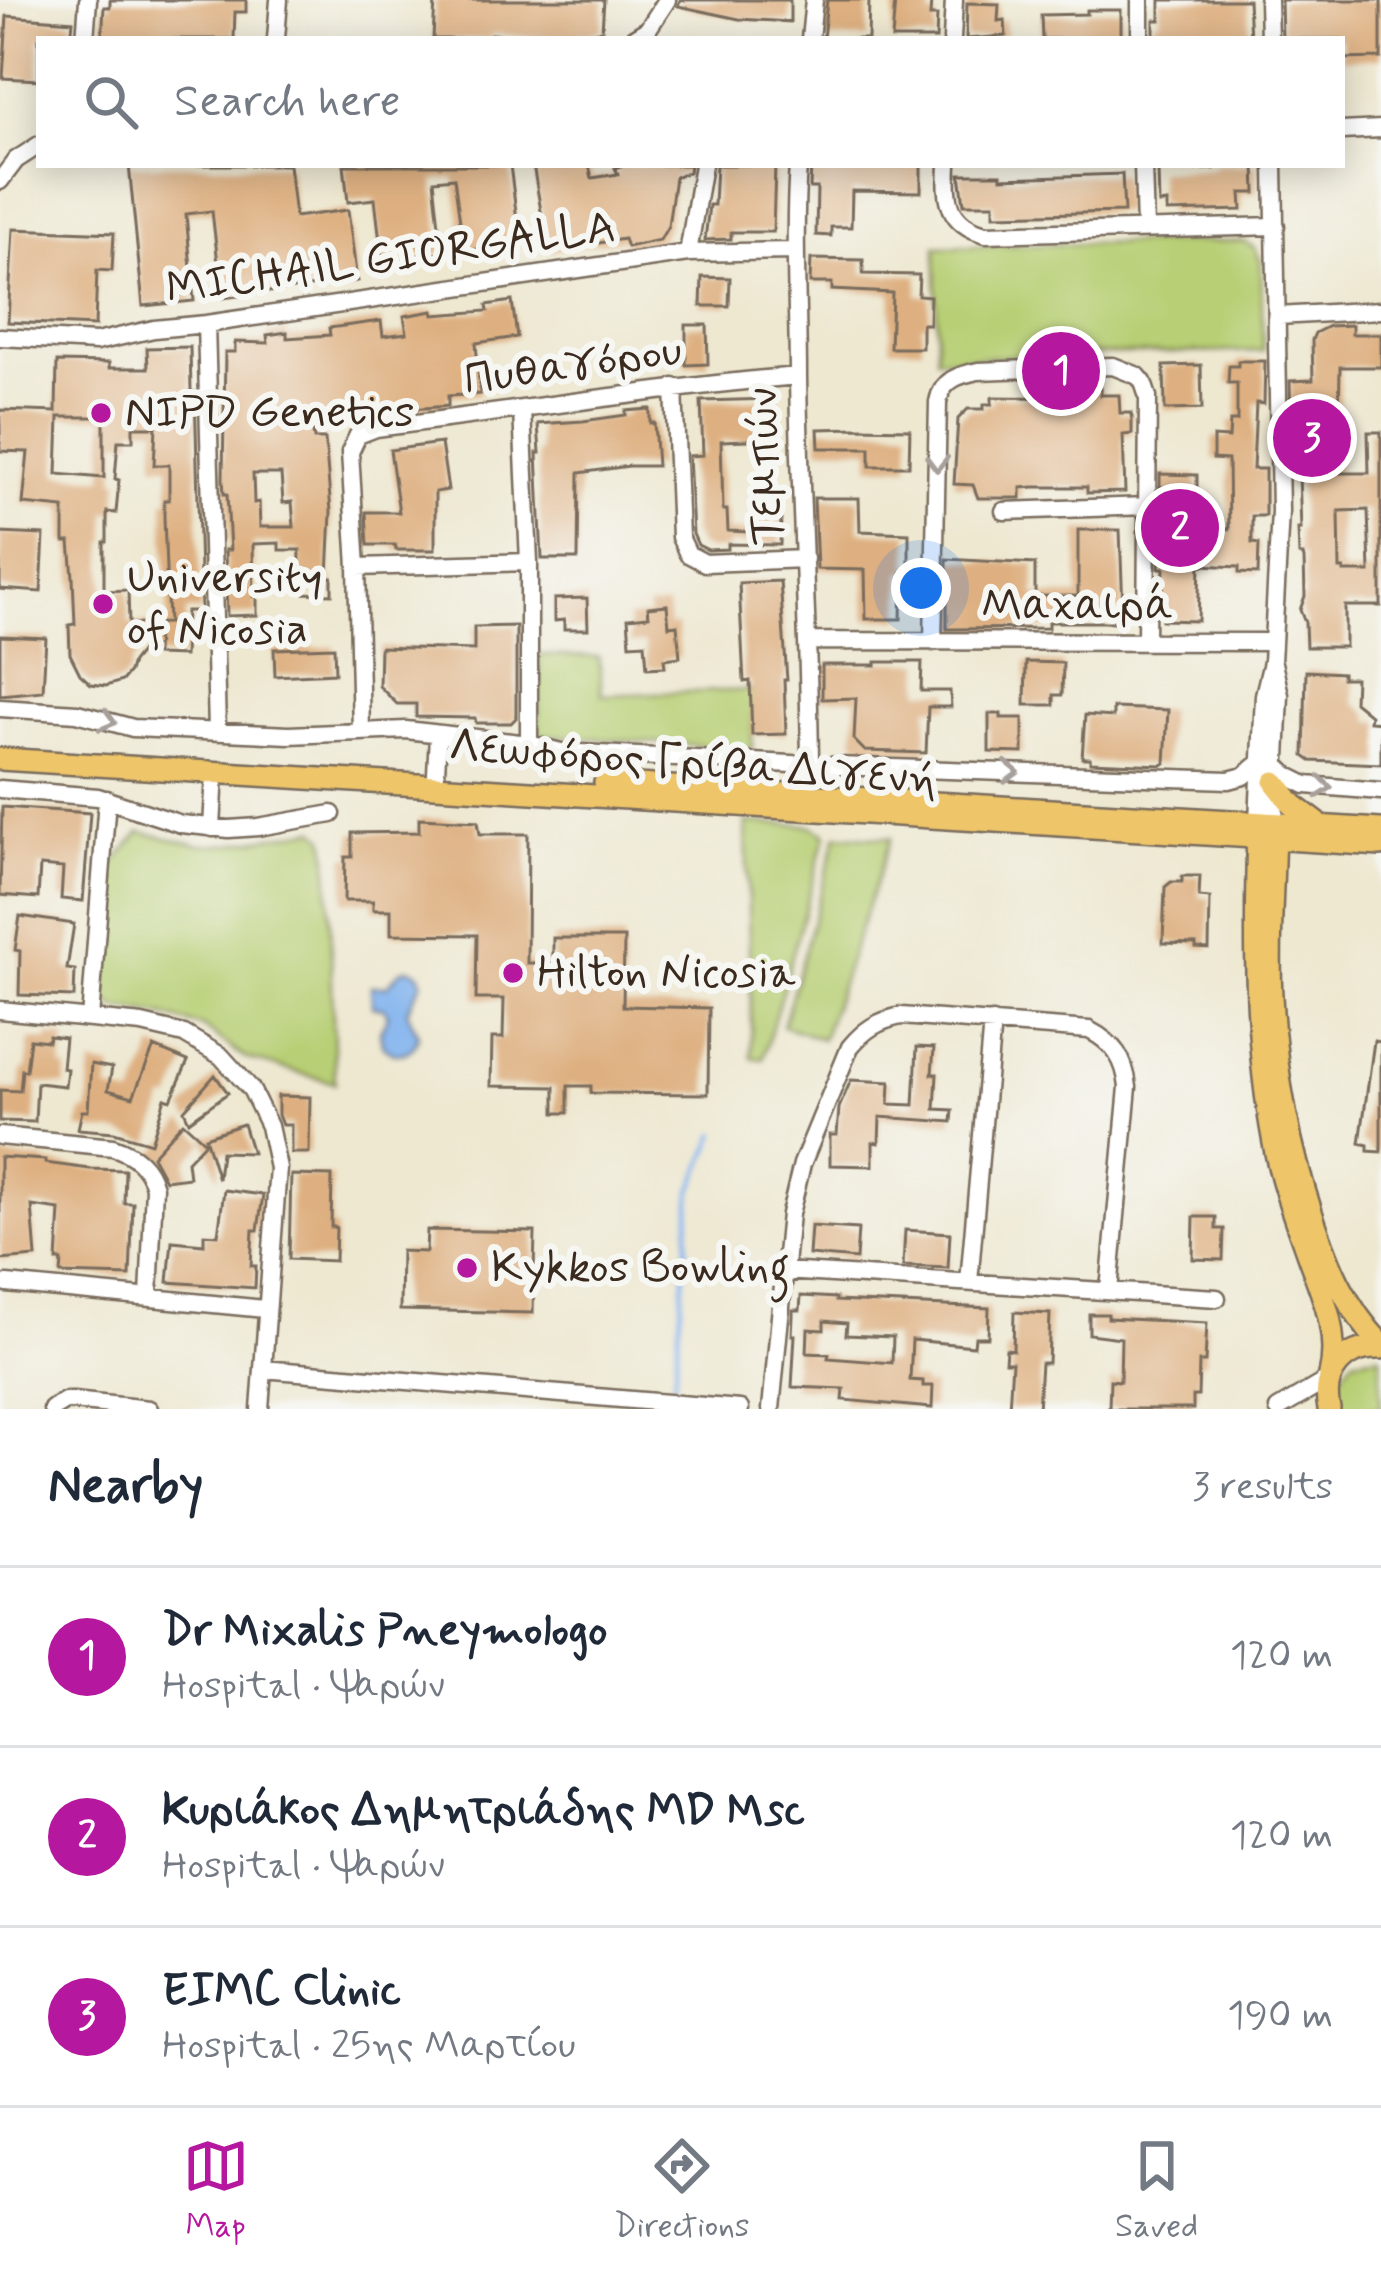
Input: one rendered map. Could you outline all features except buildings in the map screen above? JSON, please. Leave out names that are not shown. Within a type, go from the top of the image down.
[{"type":"main road","name":"Λεωφόρος Γρίβα Διγενή","points":[[0,746],[1266,830],[1381,845]]},
{"type":"main road","name":"Λεωφόρος Γρίβα Διγενή","points":[[0,760],[1266,830],[1323,825],[1381,830]]},
{"type":"main road","points":[[1270,770],[1293,805],[1323,825]]},
{"type":"main road","points":[[1266,830],[1271,999],[1286,1122],[1331,1270],[1344,1297],[1381,1346]]},
{"type":"main road","points":[[1266,830],[1256,970],[1261,1060],[1283,1179],[1330,1318],[1334,1360],[1326,1391],[1329,1409]]},
{"type":"main road","points":[[1330,1377],[1349,1354],[1381,1346]]},
{"type":"street","points":[[85,36],[88,0]]},
{"type":"street","points":[[276,36],[278,0]]},
{"type":"street","points":[[645,36],[667,0]]},
{"type":"street","points":[[810,36],[814,0]]},
{"type":"street","points":[[952,36],[954,0]]},
{"type":"street","points":[[1140,36],[1141,0]]},
{"type":"street","points":[[1268,0],[1269,36]]},
{"type":"street","points":[[1345,131],[1381,129]]},
{"type":"street","points":[[0,181],[16,160],[36,147]]},
{"type":"street","points":[[688,254],[702,168]]},
{"type":"street","name":"Τεμπών","points":[[798,168],[794,251],[810,765]]},
{"type":"street","points":[[947,168],[949,204],[963,225],[986,234],[1276,226]]},
{"type":"street","points":[[1143,168],[1145,229]]},
{"type":"street","points":[[1266,830],[1280,695],[1272,662],[1280,473],[1274,168]]},
{"type":"street","name":"MICHAIL GIORGALLA","points":[[0,338],[96,343],[154,329],[688,254],[794,251]]},
{"type":"street","points":[[1278,316],[1381,310]]},
{"type":"street","points":[[206,324],[217,730]]},
{"type":"street","points":[[933,642],[938,402],[944,386],[959,374],[978,370],[1113,366],[1138,376],[1148,405],[1146,642]]},
{"type":"street","name":"Πυθαγόρου","points":[[357,567],[350,452],[358,435],[376,428],[674,387],[799,376]]},
{"type":"street","points":[[674,387],[680,537],[688,554],[705,563],[805,559]]},
{"type":"street","points":[[522,410],[529,562],[529,744]]},
{"type":"street","points":[[1004,512],[1148,506]]},
{"type":"street","points":[[361,731],[357,567],[529,562]]},
{"type":"street","name":"Μαχαιρά","points":[[808,641],[1273,642]]},
{"type":"street","points":[[0,708],[77,713],[133,728],[289,735],[384,729],[529,744],[561,752],[810,765],[1229,780],[1270,770],[1306,785],[1381,791]]},
{"type":"street","points":[[436,774],[438,734]]},
{"type":"street","points":[[212,827],[215,773]]},
{"type":"street","points":[[0,789],[81,794],[181,824],[212,827],[243,829],[332,814]]},
{"type":"street","points":[[90,1019],[107,799]]},
{"type":"street","points":[[0,1010],[142,1024],[184,1034],[221,1056],[251,1089],[269,1126],[278,1168],[260,1409]]},
{"type":"street","points":[[771,1409],[790,1214],[802,1164],[850,1046],[881,1020],[901,1016],[1089,1030],[1118,1052],[1128,1087],[1109,1291]]},
{"type":"street","points":[[969,1282],[992,1022]]},
{"type":"street","points":[[0,1136],[113,1147],[140,1161],[154,1187],[148,1296]]},
{"type":"street","points":[[784,1271],[1217,1298]]},
{"type":"street","points":[[8,1283],[265,1310]]},
{"type":"street","points":[[263,1369],[610,1403],[740,1409]]},
{"type":"street","points":[[1278,1409],[1330,1377]]},
{"type":"street","points":[[52,1409],[65,1401],[149,1409]]},
{"type":"green space","points":[[1243,241],[1255,248],[1261,261],[1263,351],[937,358],[936,247]]},
{"type":"green space","points":[[539,655],[599,657],[602,695],[752,690],[752,749],[539,735]]},
{"type":"green space","points":[[746,823],[810,825],[826,834],[763,1059],[752,1058]]},
{"type":"green space","points":[[316,829],[325,837],[328,855],[335,1083],[245,1058],[203,1027],[117,1009],[103,998],[112,866],[140,832],[199,845]]},
{"type":"green space","points":[[837,835],[891,838],[822,1039],[783,1026]]},
{"type":"green space","points":[[1381,1355],[1381,1409],[1336,1409],[1334,1383],[1353,1359]]},
{"type":"water","points":[[409,968],[422,981],[407,1011],[418,1035],[413,1047],[398,1053],[382,1044],[380,1032],[388,1015],[384,1008],[372,1006],[371,986],[387,986]]},
{"type":"waterway","points":[[674,1383],[692,1190],[716,1134]]},
{"type":"place","name":"Dr Mixalis Pneymologo","points":[[1061,371]]},
{"type":"place","name":"NIPD Genetics","points":[[101,413]]},
{"type":"place","name":"EIMC Clinic","points":[[1312,438]]},
{"type":"place","name":"Κυριάκος Δημητριάδης MD Msc","points":[[1180,528]]},
{"type":"place","name":"University of Nicosia","points":[[103,604]]},
{"type":"place","name":"Hilton Nicosia","points":[[513,973]]},
{"type":"place","name":"Kykkos Bowling","points":[[467,1268]]}]
